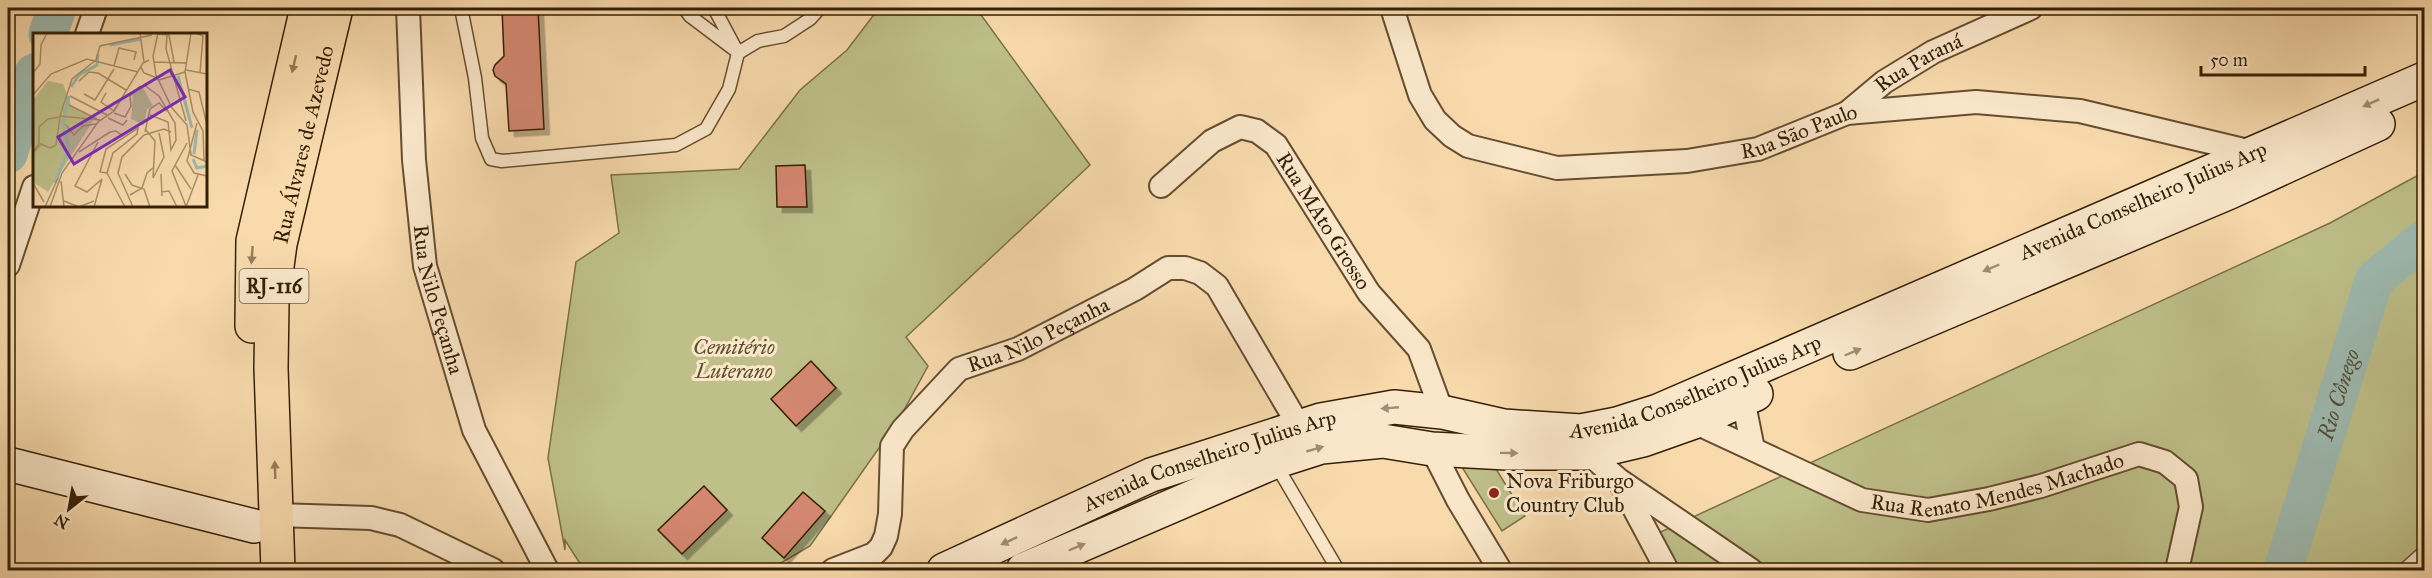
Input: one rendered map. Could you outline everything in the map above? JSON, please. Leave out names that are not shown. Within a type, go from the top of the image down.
[{"type":"main road","name":"Rua Álvares de Azevedo","points":[[278,570],[265,520],[251,272],[253,241],[307,8]]},
{"type":"main road","name":"Rua Álvares de Azevedo","points":[[257,570],[265,520],[272,303],[280,244],[336,8]]},
{"type":"main road","name":"Avenida Conselheiro Julius Arp","points":[[944,570],[1151,475],[1299,426],[1394,407],[1442,412],[1504,426],[1544,430],[1581,430],[1617,424],[1658,411],[2424,79]]},
{"type":"main road","name":"Avenida Conselheiro Julius Arp","points":[[1023,570],[1274,462],[1321,447],[1383,441],[1432,450],[1588,453],[1643,440],[1694,422],[2287,166],[2424,103]]},
{"type":"main road","points":[[8,464],[265,520]]},
{"type":"street","points":[[87,33],[96,8]]},
{"type":"street","name":"Rua Nilo Peçanha","points":[[408,8],[414,160],[425,266],[474,430],[547,570]]},
{"type":"street","name":"Rua São Paulo","points":[[1392,8],[1420,95],[1435,120],[1452,136],[1468,146],[1557,168],[1686,161],[1758,149],[1847,113],[1976,102],[2080,111],[2257,153],[2287,166]]},
{"type":"street","name":"Rua Paraná","points":[[1847,113],[1884,82],[1933,52],[2031,8]]},
{"type":"street","name":"Rua MAto Grosso","points":[[1161,186],[1212,141],[1240,127],[1257,131],[1276,146],[1369,293],[1419,349],[1442,412]]},
{"type":"street","points":[[8,265],[33,190]]},
{"type":"street","name":"Rua Nilo Peçanha","points":[[833,570],[874,554],[881,547],[886,536],[890,514],[892,446],[903,429],[959,369],[1018,349],[1135,289],[1168,268],[1185,268],[1200,273],[1217,286],[1299,426]]},
{"type":"street","points":[[1743,399],[1753,449]]},
{"type":"street","name":"Rua Renato Mendes Machado","points":[[1694,422],[1862,500],[1928,510],[1989,499],[2031,488],[2139,454],[2165,462],[2186,479],[2191,507],[2177,570]]},
{"type":"street","points":[[1432,450],[1458,500],[1500,570]]},
{"type":"street","points":[[1588,453],[1619,480],[1752,570]]},
{"type":"street","points":[[1619,480],[1667,570]]},
{"type":"street","points":[[265,520],[371,518],[400,525],[493,570]]},
{"type":"lane","points":[[461,8],[475,78],[482,138],[491,159],[502,160],[676,145],[706,129],[729,89],[738,53],[714,8]]},
{"type":"lane","points":[[684,8],[690,16],[738,53]]},
{"type":"lane","points":[[738,53],[758,42],[784,36],[810,19],[820,8]]},
{"type":"lane","points":[[1274,462],[1338,570]]},
{"type":"lane","points":[[2404,570],[2424,552]]},
{"type":"green space","name":"Cemitério Luterano","points":[[879,8],[976,8],[1090,165],[906,337],[928,366],[898,421],[810,546],[769,570],[584,570],[565,540],[565,550],[548,458],[576,262],[619,233],[611,175],[739,169],[800,90],[847,50]]},
{"type":"green space","name":"Nova Friburgo Country Club","points":[[2424,172],[2424,570],[1675,570],[1654,535],[2330,223]]},
{"type":"green space","name":"Nova Friburgo Country Club","points":[[1460,464],[1496,469],[1525,516],[1502,531]]},
{"type":"building","points":[[538,8],[544,129],[509,131],[506,84],[495,76],[493,70],[504,56],[502,9]]},
{"type":"building","points":[[805,165],[807,207],[777,207],[776,166]]},
{"type":"building","points":[[811,361],[836,388],[796,426],[771,399]]},
{"type":"building","points":[[704,486],[727,510],[682,554],[658,530]]},
{"type":"building","points":[[803,492],[825,511],[784,558],[762,538]]},
{"type":"waterway","points":[[48,33],[57,8]]},
{"type":"waterway","points":[[8,154],[33,76]]},
{"type":"waterway","name":"Rio Cônego","points":[[2283,570],[2374,280],[2424,239]]},
{"type":"place","name":"Nova Friburgo Country Club","points":[[1494,493]]}]
